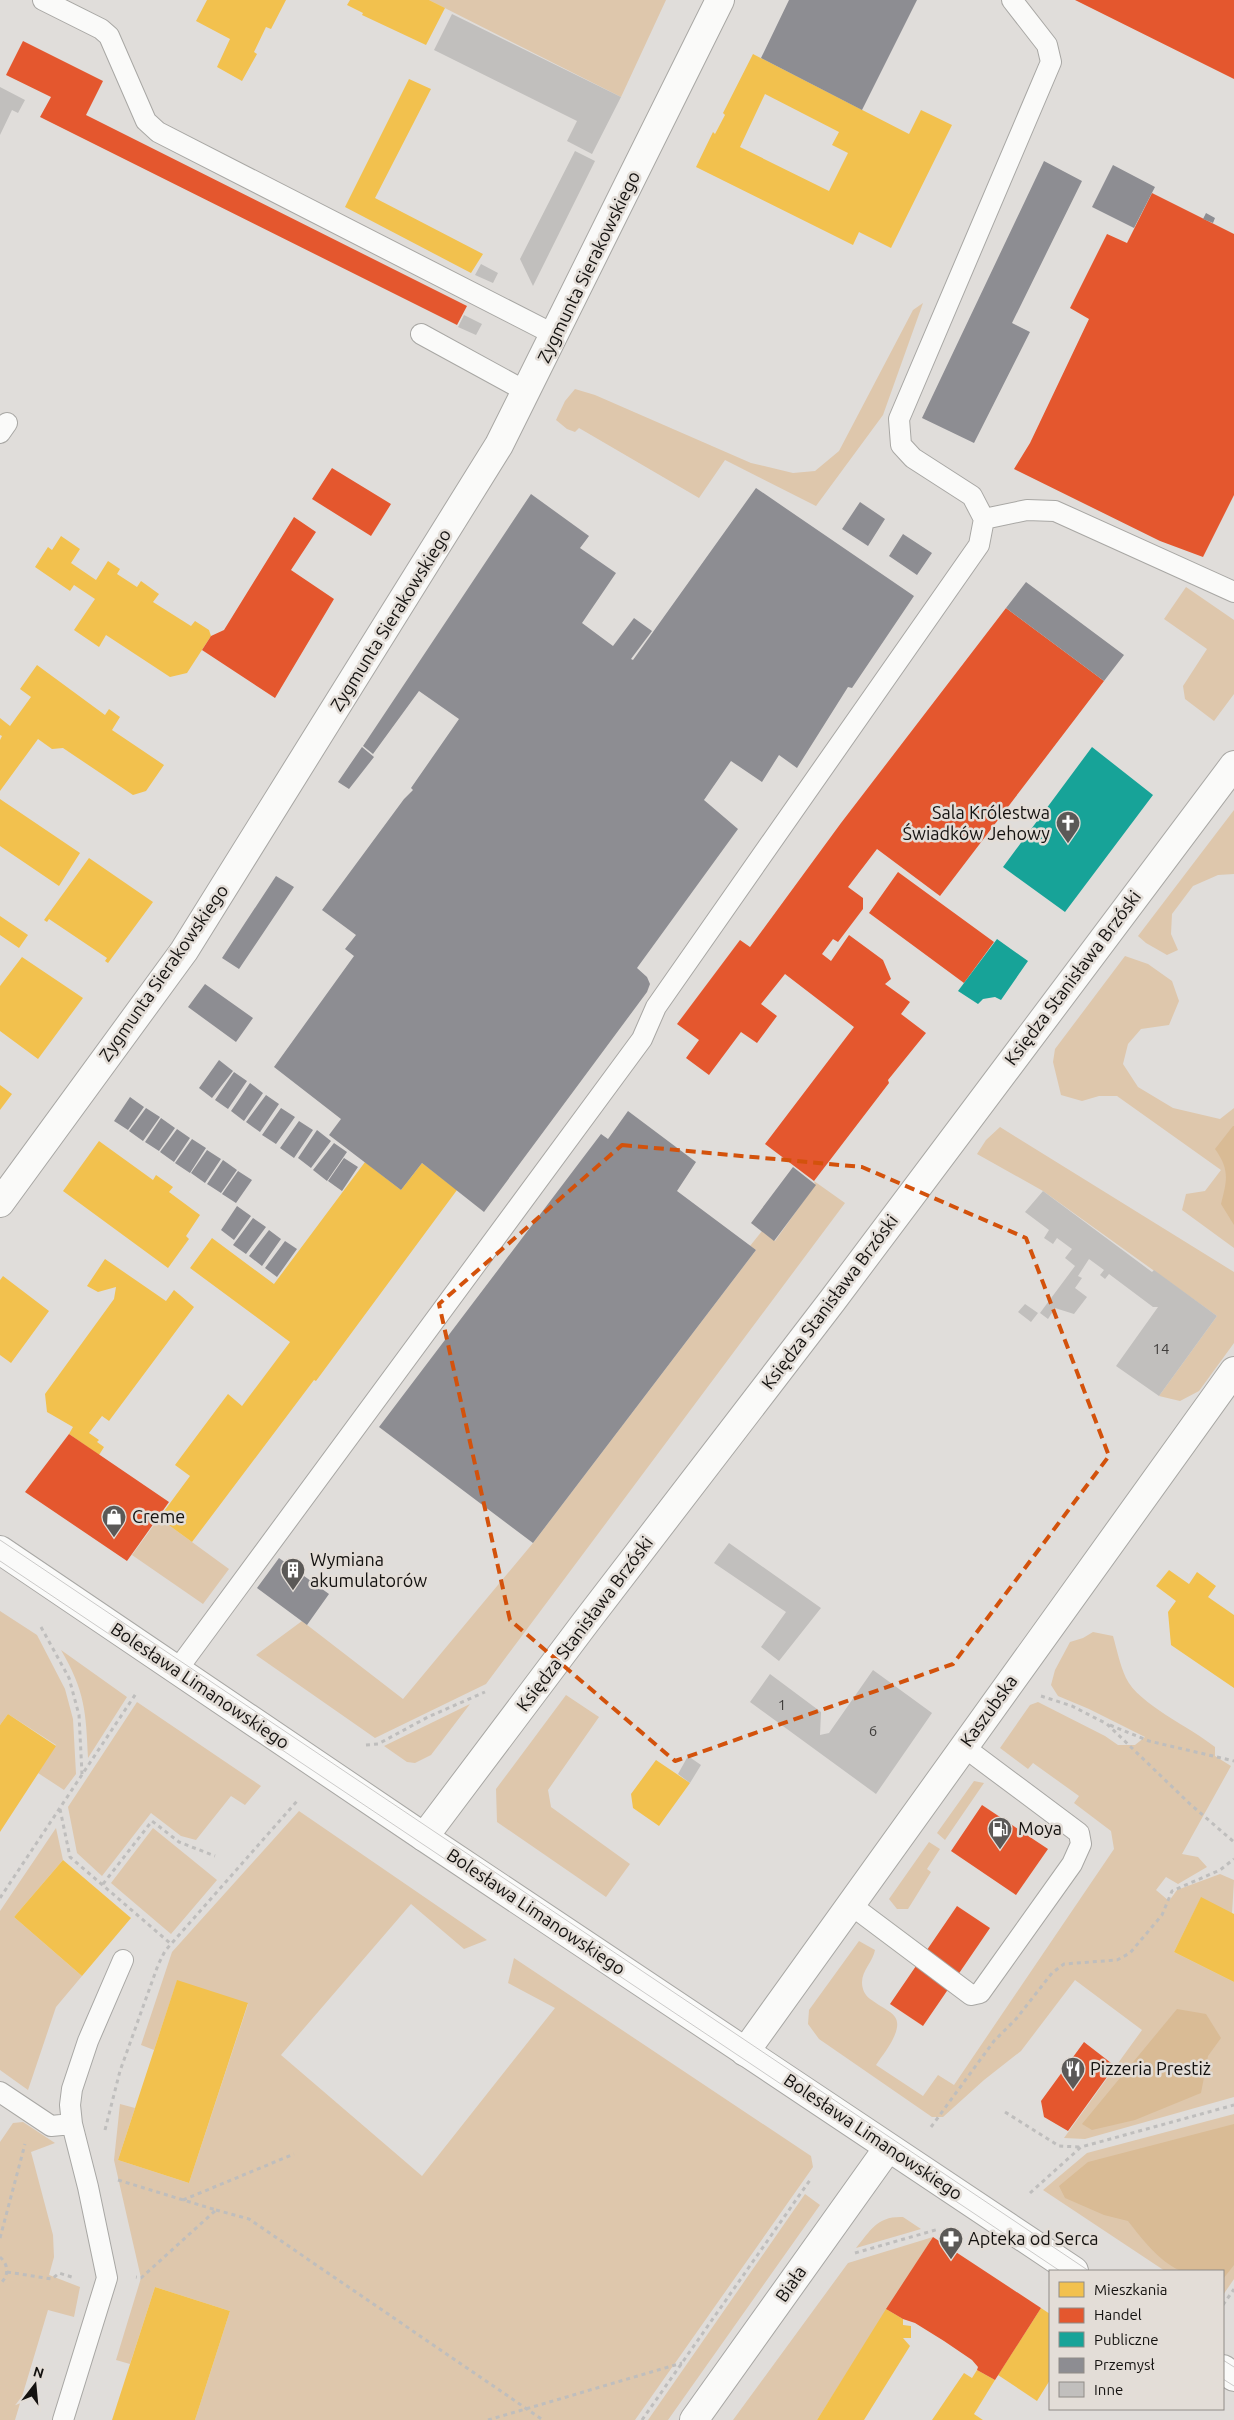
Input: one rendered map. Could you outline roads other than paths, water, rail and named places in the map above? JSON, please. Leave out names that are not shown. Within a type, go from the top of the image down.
[{"type":"street","name":"Zygmunta Sierakowskiego","points":[[0,1203],[184,951],[500,445],[720,0]]},
{"type":"street","name":"Księdza Stanisława Brzóski","points":[[424,1837],[585,1623],[838,1294],[1234,765]]},
{"type":"street","name":"Kaszubska","points":[[746,2052],[1234,1371]]},
{"type":"street","name":"Bolesława Limanowskiego","points":[[0,1550],[424,1837],[1072,2270]]},
{"type":"street","name":"Biała","points":[[694,2420],[888,2148]]},
{"type":"lane","points":[[43,0],[101,29],[109,36],[146,121],[158,132],[555,335]]},
{"type":"lane","points":[[177,1670],[642,1039],[656,1007],[979,546],[984,519],[972,496],[913,458],[902,445],[899,419],[1051,62],[1047,45],[1012,0]]},
{"type":"lane","points":[[422,334],[527,392]]},
{"type":"lane","points":[[984,519],[1027,510],[1055,511],[1234,592]]},
{"type":"lane","points":[[851,1905],[971,1995],[980,1993],[1066,1872],[1082,1844],[1079,1833],[964,1747]]},
{"type":"lane","points":[[63,2420],[105,2286],[106,2270],[72,2124],[70,2105],[72,2089],[88,2041],[122,1960]]},
{"type":"lane","points":[[0,2092],[51,2126],[72,2124]]},
{"type":"tram line","points":[[0,1540],[1088,2270]]},
{"type":"tram line","points":[[0,1561],[1059,2270]]},
{"type":"tram line","points":[[1224,2361],[1234,2367]]},
{"type":"tram line","points":[[1224,2380],[1234,2386]]},
{"type":"place","name":"Sala Królestwa Świadków Jehowy","points":[[1068,844]]},
{"type":"place","name":"Creme","points":[[114,1538]]},
{"type":"place","name":"Wymiana akumulatorów","points":[[293,1591]]},
{"type":"place","name":"Moya","points":[[1000,1850]]},
{"type":"place","name":"Pizzeria Prestiż","points":[[1073,2090]]},
{"type":"place","name":"Apteka od Serca","points":[[951,2260]]}]
